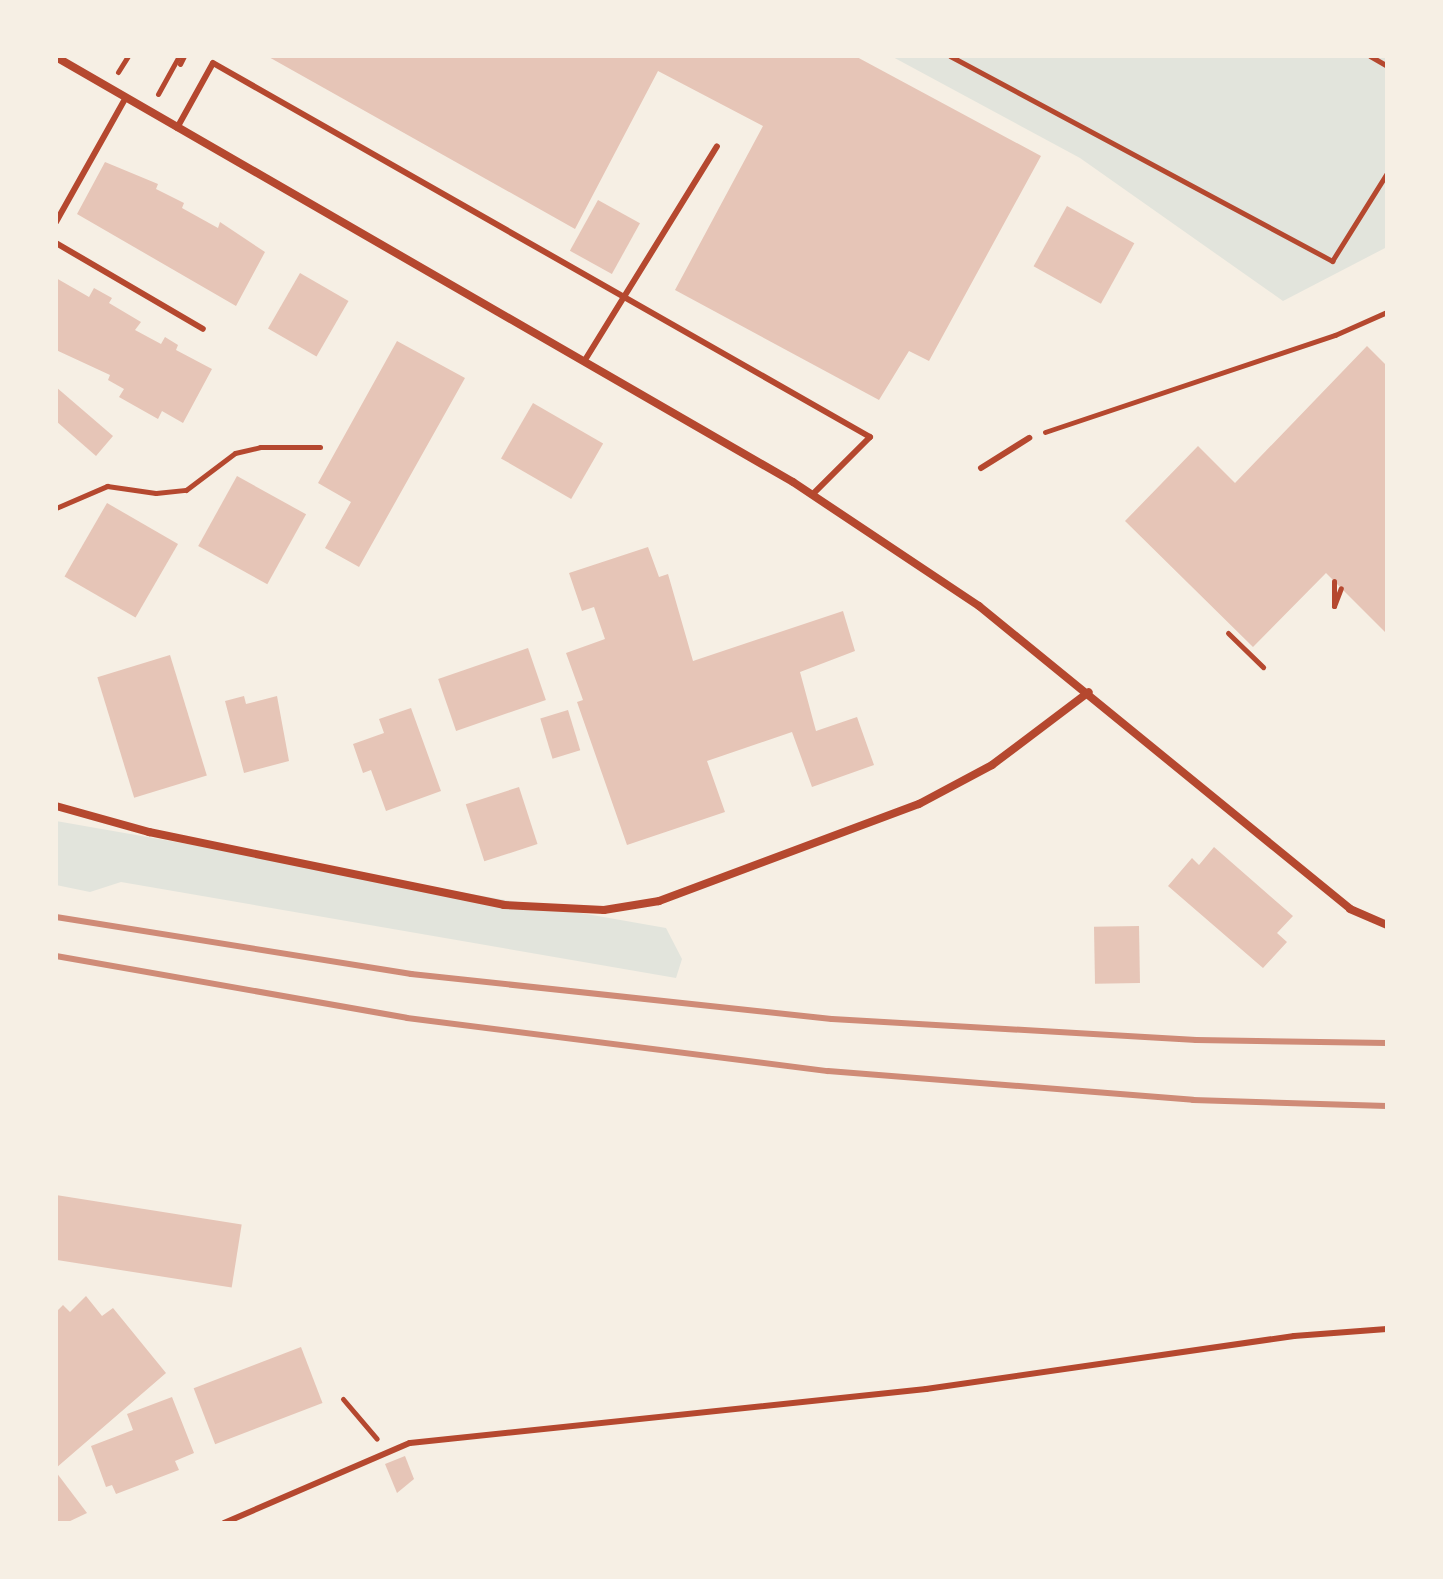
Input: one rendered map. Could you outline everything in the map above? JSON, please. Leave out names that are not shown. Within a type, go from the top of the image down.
[{"type":"street","points":[[56,57],[585,360],[812,495],[979,606],[1089,692],[1350,909],[1387,925]]},
{"type":"street","points":[[56,806],[149,832],[504,905],[604,910],[659,901],[882,821],[992,765],[1089,692]]},
{"type":"lane","points":[[176,128],[213,63],[870,437],[812,495]]},
{"type":"lane","points":[[56,222],[125,99]]},
{"type":"lane","points":[[585,360],[717,146]]},
{"type":"lane","points":[[56,243],[203,329]]},
{"type":"lane","points":[[981,468],[1029,438]]},
{"type":"lane","points":[[224,1523],[382,1451],[410,1443],[926,1389],[1294,1336],[1387,1329]]},
{"type":"path","points":[[180,64],[182,56]]},
{"type":"path","points":[[148,112],[182,56]]},
{"type":"path","points":[[950,56],[1332,261],[1387,173]]},
{"type":"path","points":[[1370,56],[1387,66]]},
{"type":"path","points":[[1029,438],[1335,335],[1387,312]]},
{"type":"path","points":[[56,508],[107,486],[156,493],[186,490],[235,453],[260,447],[320,447]]},
{"type":"path","points":[[1334,581],[1334,606],[1341,588]]},
{"type":"path","points":[[1228,633],[1263,667]]},
{"type":"path","points":[[343,1399],[372,1427],[382,1451]]},
{"type":"shaded area","points":[[891,56],[1387,56],[1387,247],[1283,301],[1080,158]]},
{"type":"shaded area","points":[[56,821],[666,928],[682,959],[676,978],[121,882],[90,892],[56,885]]},
{"type":"building","points":[[267,56],[855,56],[1041,156],[929,361],[909,351],[879,400],[675,290],[763,126],[658,71],[575,229]]},
{"type":"building","points":[[105,162],[158,184],[156,189],[184,203],[182,208],[218,228],[220,222],[265,252],[236,306],[77,214]]},
{"type":"building","points":[[598,200],[640,223],[612,274],[570,251]]},
{"type":"building","points":[[1067,206],[1134,243],[1101,304],[1034,266]]},
{"type":"building","points":[[300,273],[348,301],[316,356],[268,328]]},
{"type":"building","points":[[56,278],[89,297],[94,288],[112,298],[109,303],[141,322],[135,330],[161,344],[165,337],[178,345],[176,350],[212,369],[183,423],[162,411],[158,419],[119,397],[124,389],[108,380],[110,375],[56,350]]},
{"type":"building","points":[[397,341],[465,378],[359,567],[325,548],[351,502],[318,483]]},
{"type":"building","points":[[1367,346],[1387,366],[1387,634],[1326,573],[1253,647],[1125,521],[1198,446],[1235,483]]},
{"type":"building","points":[[56,387],[113,436],[96,456],[56,421]]},
{"type":"building","points":[[533,403],[603,444],[571,499],[501,458]]},
{"type":"building","points":[[237,476],[306,514],[267,584],[198,546]]},
{"type":"building","points":[[107,503],[178,544],[136,618],[65,577]]},
{"type":"building","points":[[648,547],[659,577],[668,574],[693,661],[843,611],[855,651],[800,672],[816,731],[857,717],[874,765],[812,787],[792,732],[707,761],[725,812],[627,845],[577,702],[583,700],[566,653],[605,639],[594,607],[582,611],[569,573]]},
{"type":"building","points":[[528,648],[546,700],[456,731],[438,679]]},
{"type":"building","points":[[170,655],[207,775],[134,798],[97,677]]},
{"type":"building","points":[[244,696],[246,704],[277,696],[289,761],[244,773],[225,701]]},
{"type":"building","points":[[411,708],[441,791],[386,811],[371,770],[363,773],[353,744],[384,733],[379,719]]},
{"type":"building","points":[[568,710],[580,750],[553,759],[540,718]]},
{"type":"building","points":[[519,787],[538,844],[484,861],[466,804]]},
{"type":"building","points":[[1214,847],[1293,916],[1277,933],[1287,942],[1263,968],[1168,886],[1192,858],[1199,865]]},
{"type":"building","points":[[1139,926],[1140,983],[1095,984],[1094,927]]},
{"type":"building","points":[[56,1195],[242,1224],[232,1288],[56,1260]]},
{"type":"building","points":[[86,1296],[102,1316],[113,1308],[166,1373],[56,1468],[56,1312],[63,1305],[70,1312]]},
{"type":"building","points":[[301,1347],[323,1403],[215,1444],[194,1388]]},
{"type":"building","points":[[172,1397],[194,1453],[175,1461],[179,1470],[116,1494],[112,1485],[106,1487],[91,1446],[133,1430],[127,1414]]},
{"type":"building","points":[[405,1456],[414,1479],[397,1493],[385,1464]]},
{"type":"building","points":[[56,1472],[87,1513],[66,1523],[56,1523]]},
{"type":"railway","points":[[56,917],[411,974],[832,1019],[1196,1040],[1387,1043]]},
{"type":"railway","points":[[56,956],[407,1018],[828,1071],[1193,1100],[1387,1106]]}]
